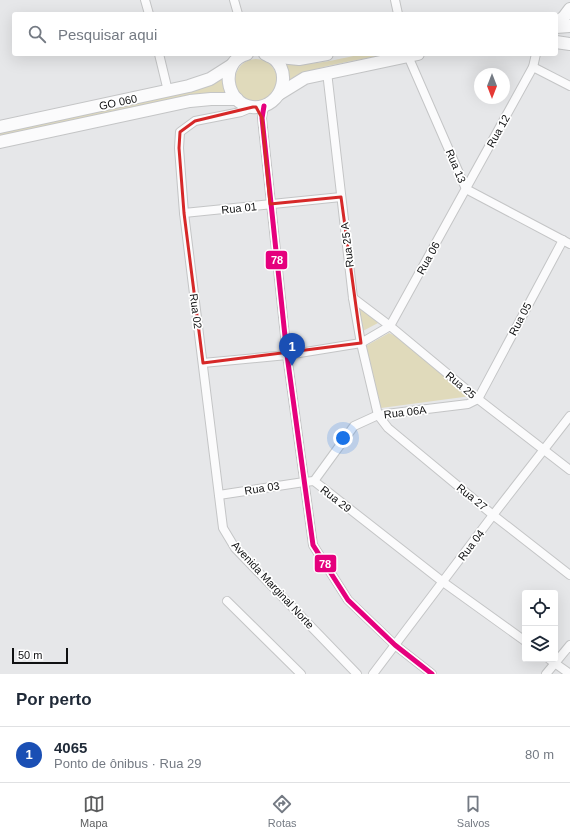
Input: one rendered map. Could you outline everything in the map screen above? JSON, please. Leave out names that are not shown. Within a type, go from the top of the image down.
[{"type":"main road","points":[[558,22],[564,17],[570,9]]},
{"type":"main road","points":[[558,27],[570,26]]},
{"type":"main road","points":[[558,42],[570,44]]},
{"type":"main road","name":"GO 060","points":[[0,127],[168,91],[210,79],[232,65],[242,56]]},
{"type":"main road","points":[[232,65],[229,72],[228,81],[230,90],[251,107],[274,100],[283,86],[281,68],[276,60],[269,56]]},
{"type":"main road","points":[[275,56],[299,59],[316,56]]},
{"type":"main road","points":[[279,94],[305,78],[327,72],[408,56]]},
{"type":"main road","name":"GO 060","points":[[0,142],[190,101],[211,99],[251,107]]},
{"type":"street","points":[[145,0],[148,12]]},
{"type":"street","points":[[234,0],[237,12]]},
{"type":"street","points":[[395,0],[398,12]]},
{"type":"street","points":[[159,56],[168,91]]},
{"type":"street","name":"Rua 13","points":[[413,56],[466,189],[566,242]]},
{"type":"street","name":"Rua 12","points":[[466,189],[533,67],[536,56]]},
{"type":"street","points":[[533,67],[570,86]]},
{"type":"street","name":"Rua 25 A","points":[[327,72],[353,298],[361,343],[378,415]]},
{"type":"street","points":[[251,107],[270,204],[287,355],[313,545],[348,600],[395,645],[432,674]]},
{"type":"street","name":"Rua 02","points":[[203,363],[184,213],[179,148],[180,132],[194,121],[251,107]]},
{"type":"street","name":"Rua 06","points":[[390,326],[466,189]]},
{"type":"street","name":"Rua 01","points":[[184,213],[341,197]]},
{"type":"street","name":"Rua 05","points":[[478,399],[566,242]]},
{"type":"street","name":"Rua 25","points":[[353,298],[390,326],[478,399],[570,470]]},
{"type":"street","points":[[203,363],[287,355],[361,343],[390,326]]},
{"type":"street","name":"Avenida Marginal Norte","points":[[203,363],[223,528],[235,548],[356,674]]},
{"type":"street","name":"Rua 06A","points":[[314,481],[354,426],[378,415],[468,404],[478,399]]},
{"type":"street","name":"Rua 27","points":[[378,415],[388,428],[570,575]]},
{"type":"street","name":"Rua 04","points":[[373,674],[493,514],[570,416]]},
{"type":"street","name":"Rua 29","points":[[304,482],[314,481],[443,582],[522,639]]},
{"type":"street","name":"Rua 03","points":[[219,495],[304,482]]},
{"type":"street","points":[[227,601],[301,674]]},
{"type":"street","points":[[558,656],[570,645]]},
{"type":"street","points":[[546,674],[552,662]]},
{"type":"street","points":[[553,662],[570,674]]},
{"type":"highlighted area","points":[[253,107],[256,107],[262,118],[270,204],[341,197],[361,343],[203,363],[184,213],[179,148],[180,132],[195,121]]},
{"type":"shaded area","points":[[353,56],[377,56],[334,64],[307,72],[284,83],[283,62],[303,64]]},
{"type":"shaded area","points":[[252,59],[260,59],[268,62],[274,68],[277,80],[274,92],[268,98],[260,101],[252,101],[244,98],[238,92],[235,84],[235,76],[238,68],[244,62]]},
{"type":"shaded area","points":[[224,78],[229,94],[210,93],[0,138],[0,132],[205,87]]},
{"type":"shaded area","points":[[358,305],[378,323],[361,332]]},
{"type":"shaded area","points":[[389,333],[400,338],[471,396],[381,408],[366,346]]},
{"type":"transit line","name":"78","points":[[264,106],[262,118],[287,355],[313,545],[348,600],[395,645],[432,674]]},
{"type":"place","name":"4065","points":[[292,366]]}]
